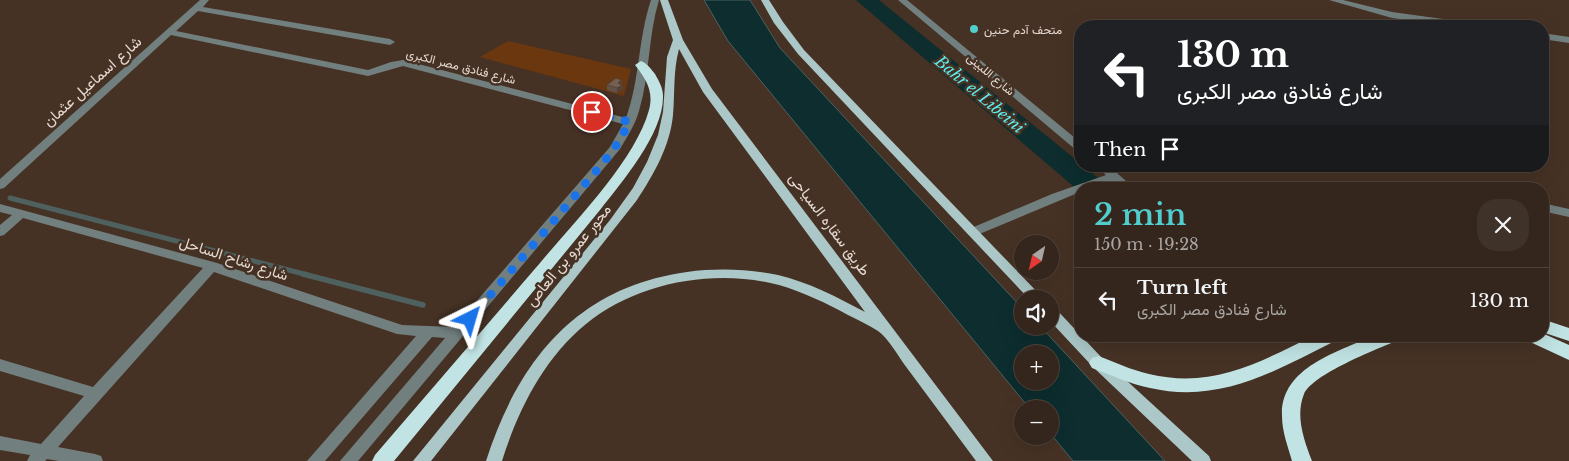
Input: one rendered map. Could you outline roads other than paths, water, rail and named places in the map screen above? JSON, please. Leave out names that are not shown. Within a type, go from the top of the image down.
[{"type":"highway","points":[[382,461],[595,207],[626,166],[647,129],[657,102],[655,86],[641,65]]},
{"type":"highway","points":[[1549,328],[1569,335]]},
{"type":"highway","points":[[1098,363],[1148,381],[1187,386],[1206,386],[1224,383],[1276,363],[1317,342]]},
{"type":"highway","points":[[1302,461],[1295,439],[1291,416],[1293,401],[1299,386],[1313,373],[1378,342]]},
{"type":"highway","points":[[1546,342],[1569,354]]},
{"type":"main road","name":"طريق سقاره السياحى","points":[[664,0],[678,40],[707,90],[985,461]]},
{"type":"main road","points":[[765,0],[779,23],[801,52],[1029,290]]},
{"type":"main road","name":"محور عمرو بن العاص","points":[[421,461],[614,224],[640,188],[658,152],[666,127],[672,53],[678,40]]},
{"type":"main road","points":[[494,461],[506,428],[518,403],[546,358],[581,320],[605,304],[632,291],[690,276],[719,274],[749,275],[805,288],[888,330]]},
{"type":"main road","points":[[1059,322],[1074,338]]},
{"type":"main road","points":[[1078,342],[1098,363],[1204,461]]},
{"type":"street","name":"شارع اسماعيل عثمان","points":[[0,185],[204,0]]},
{"type":"street","points":[[348,461],[614,149],[630,122],[637,96],[650,13],[655,0]]},
{"type":"street","name":"شارع اللبينى","points":[[902,0],[1074,143]]},
{"type":"street","points":[[1333,0],[1392,14],[1432,20]]},
{"type":"street","points":[[196,8],[390,42]]},
{"type":"street","name":"شارع فنادق مصر الكبرى","points":[[169,32],[368,73],[376,72],[390,64],[403,63],[630,122]]},
{"type":"street","points":[[1549,37],[1569,40]]},
{"type":"street","points":[[1106,172],[1109,178],[1116,182]]},
{"type":"street","points":[[1098,182],[1109,178]]},
{"type":"street","points":[[974,232],[1074,191]]},
{"type":"street","name":"شارع رشاح الساحل","points":[[0,208],[212,266],[402,330],[458,333]]},
{"type":"street","points":[[1549,208],[1569,214]]},
{"type":"street","points":[[0,232],[21,214]]},
{"type":"street","points":[[40,456],[212,266]]},
{"type":"street","points":[[315,461],[428,332]]},
{"type":"street","points":[[0,365],[96,394]]},
{"type":"street","points":[[0,443],[40,456],[96,461]]},
{"type":"water","points":[[704,0],[750,0],[780,48],[1014,299],[1014,335],[1048,335],[1058,345],[1014,345],[1014,390],[728,41]]},
{"type":"water","points":[[1059,347],[1165,461],[1073,461],[1059,444],[1059,400],[1023,400],[1014,390],[1059,390]]},
{"type":"waterway","name":"Bahr el Libeini","points":[[866,0],[1086,182]]},
{"type":"waterway","points":[[10,198],[308,275]]},
{"type":"waterway","points":[[303,274],[423,305]]},
{"type":"place","name":"متحف آدم حنين","points":[[974,29]]}]
